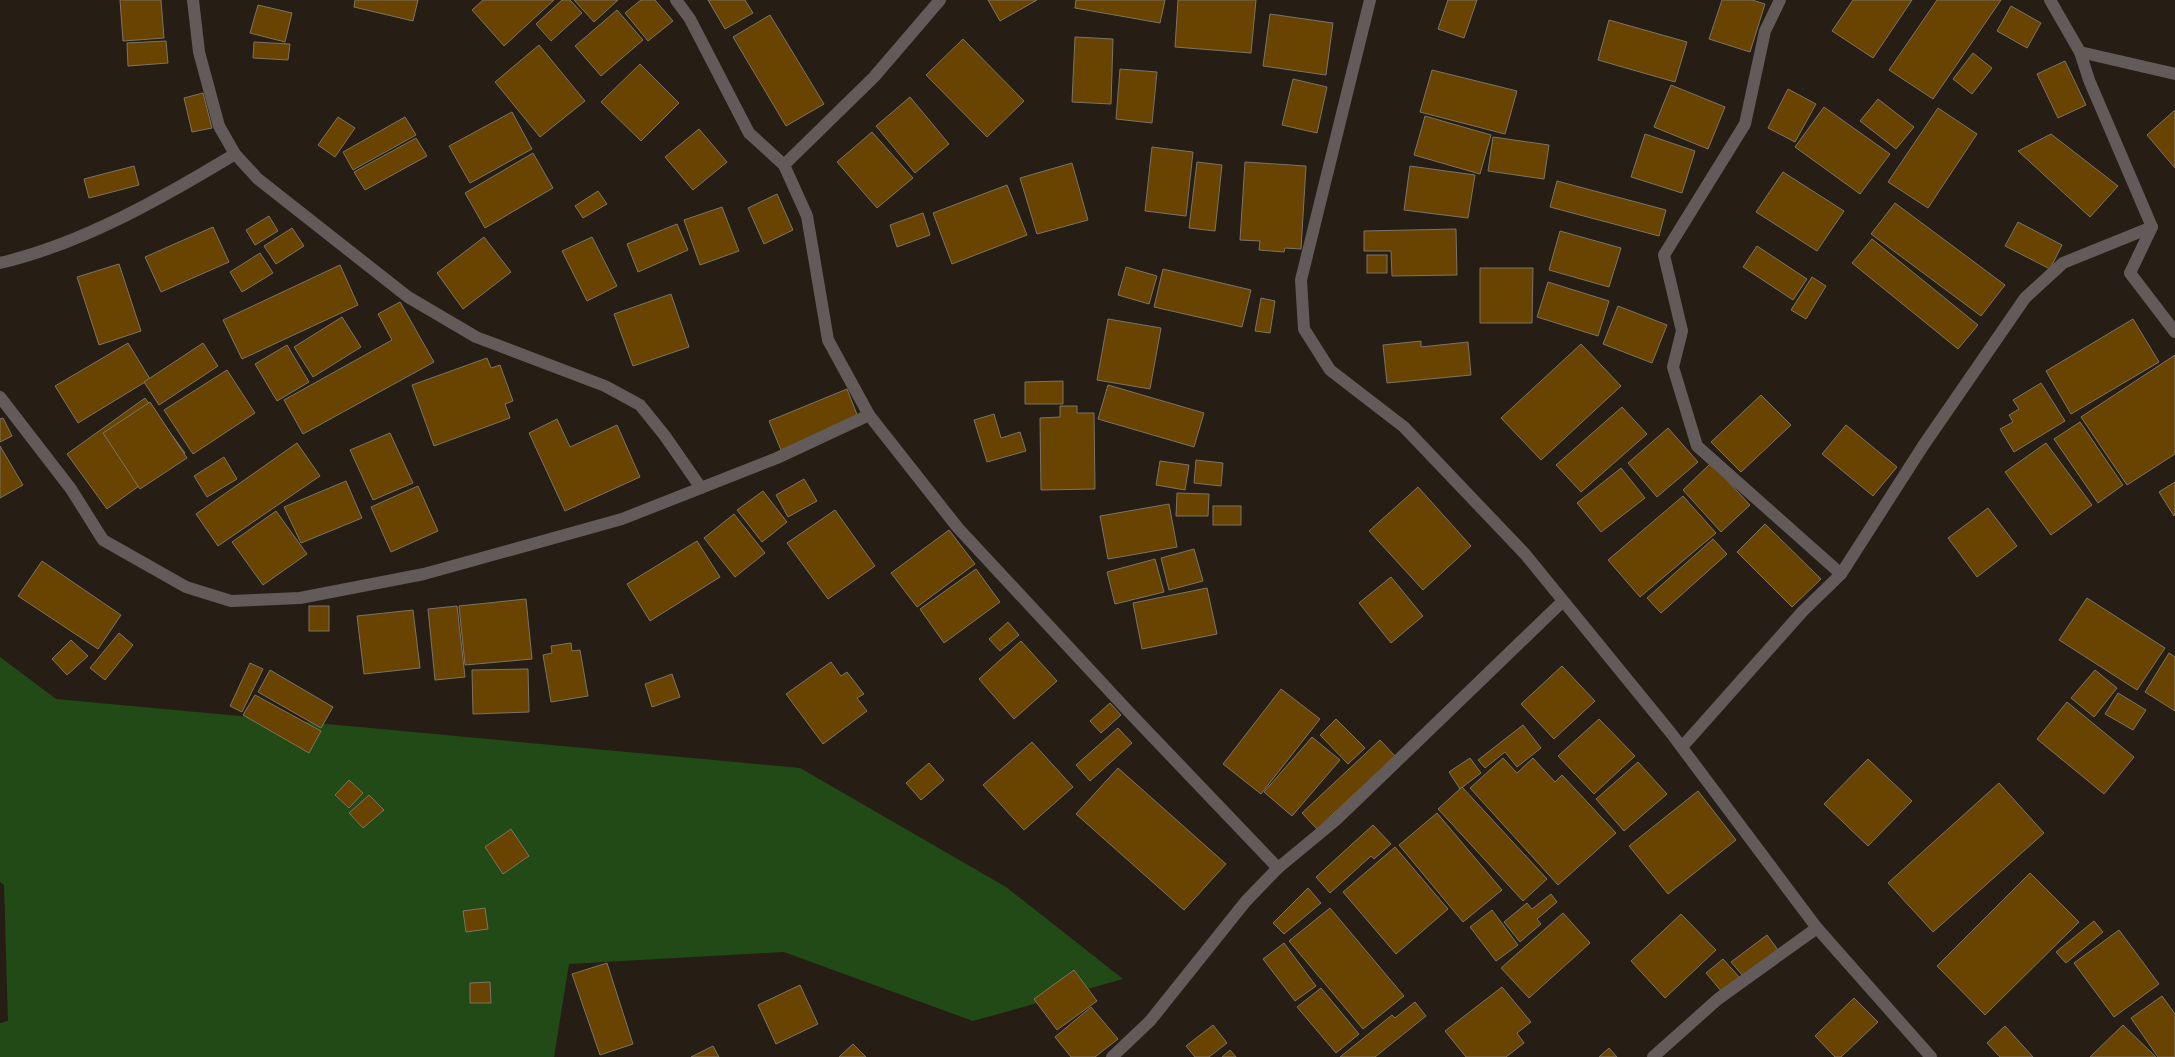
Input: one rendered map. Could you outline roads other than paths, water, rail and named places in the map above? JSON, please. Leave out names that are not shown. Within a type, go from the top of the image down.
[{"type":"street","points":[[193,0],[199,52],[219,126],[235,154],[258,179],[408,297],[476,336],[605,386],[640,405],[665,436],[700,488]]},
{"type":"street","points":[[676,0],[690,19],[749,133],[784,165],[807,216],[828,340],[870,415],[958,528],[1129,712],[1278,868]]},
{"type":"street","points":[[784,165],[874,78],[940,0]]},
{"type":"street","points":[[1370,0],[1301,280],[1304,329],[1330,370],[1404,427],[1525,554],[1682,747],[1817,928],[1931,1057]]},
{"type":"street","points":[[1780,0],[1765,31],[1745,124],[1664,255],[1682,331],[1673,367],[1697,446],[1841,574]]},
{"type":"street","points":[[2050,0],[2080,52],[2089,80],[2152,227],[2130,273],[2175,332]]},
{"type":"street","points":[[2080,52],[2175,74]]},
{"type":"street","points":[[0,263],[22,258],[105,225],[178,189],[235,154]]},
{"type":"street","points":[[1682,747],[1802,612],[1841,574],[1923,446],[2025,298],[2064,263],[2152,227]]},
{"type":"street","points":[[0,397],[71,489],[103,540],[186,587],[231,600],[300,598],[424,574],[622,520],[777,458],[870,415]]},
{"type":"street","points":[[1112,1057],[1150,1021],[1246,901],[1278,868],[1336,820],[1564,601]]},
{"type":"street","points":[[1653,1057],[1718,999],[1817,928]]}]
